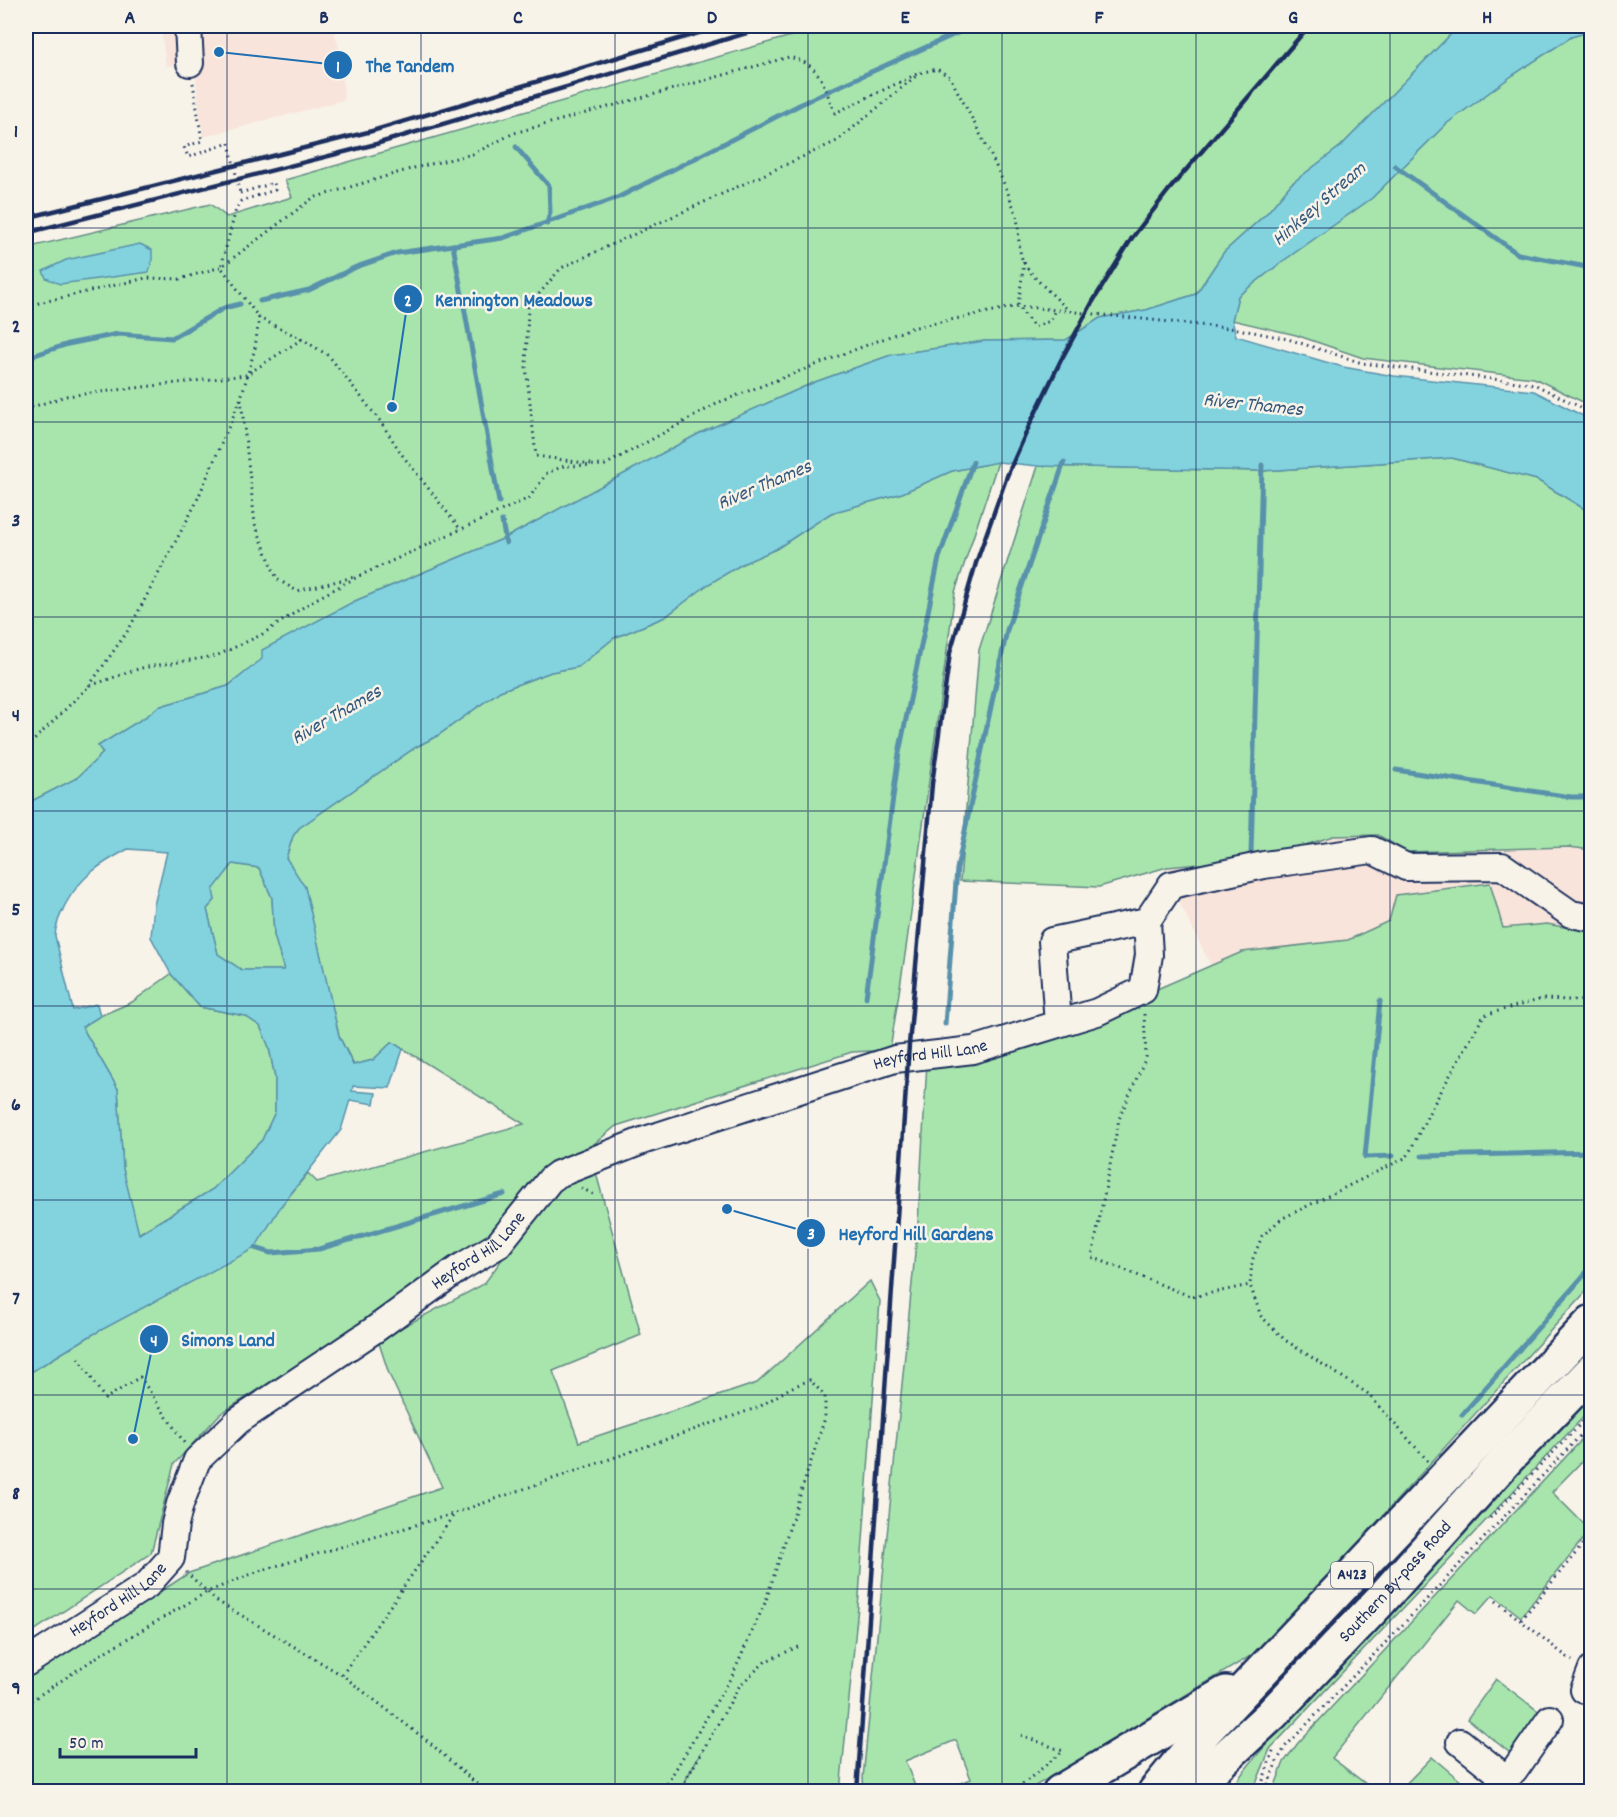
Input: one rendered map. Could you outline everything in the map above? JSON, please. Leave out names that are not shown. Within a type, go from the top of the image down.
[{"type":"highway","name":"Southern By-pass Road","points":[[1155,1791],[1204,1732],[1592,1322]]},
{"type":"highway","name":"Southern By-pass Road","points":[[1197,1791],[1206,1775],[1271,1715],[1379,1602],[1506,1460],[1592,1371]]},
{"type":"highway","name":"Southern By-pass Road","points":[[1060,1791],[1260,1673]]},
{"type":"highway","points":[[1219,1791],[1271,1715]]},
{"type":"street","points":[[188,26],[190,63]]},
{"type":"street","points":[[1143,990],[1149,955],[1147,921],[1171,885],[1264,865],[1372,850],[1406,867],[1502,866],[1571,914],[1592,918]]},
{"type":"street","points":[[1058,1024],[1052,941],[1147,921]]},
{"type":"street","name":"Heyford Hill Lane","points":[[26,1663],[147,1585],[171,1558],[180,1504],[197,1460],[238,1421],[374,1330],[458,1269],[498,1245],[550,1180],[558,1174],[642,1141],[895,1059],[973,1050],[1097,1011],[1143,990]]},
{"type":"street","points":[[1460,1742],[1499,1784],[1514,1771],[1550,1719]]},
{"type":"path","points":[[26,306],[146,278],[180,279],[221,267],[313,198],[473,153],[514,133],[789,57],[806,61],[818,72],[836,113],[920,73],[938,69],[951,77],[1006,186],[1017,215],[1020,251],[1024,262],[1042,284],[1068,309]]},
{"type":"path","points":[[190,63],[202,141],[184,147],[188,157],[230,143],[240,193],[274,183],[275,190],[241,201],[236,209],[221,267],[259,318],[302,339],[329,356],[461,530]]},
{"type":"path","points":[[605,465],[536,456],[526,368],[528,307],[561,268],[837,141],[920,73]]},
{"type":"path","points":[[1024,262],[1018,306],[1034,327],[1050,321],[1055,310]]},
{"type":"path","points":[[89,686],[141,668],[216,656],[261,635],[314,600],[359,576],[529,498],[547,473],[564,466],[605,465],[720,402],[911,328],[1018,306],[1068,309],[1238,329],[1288,339],[1362,363],[1534,384],[1592,413]]},
{"type":"path","points":[[26,748],[89,686],[129,629],[195,505],[241,398],[255,348],[259,318]]},
{"type":"path","points":[[26,409],[66,396],[246,375],[302,339]]},
{"type":"path","points":[[241,398],[255,524],[277,579],[297,591],[359,576]]},
{"type":"path","points":[[1143,990],[1146,1057],[1119,1119],[1092,1257],[1192,1298],[1250,1285]]},
{"type":"path","points":[[1444,1477],[1367,1393],[1286,1340],[1261,1316],[1250,1285],[1252,1261],[1262,1236],[1281,1219],[1407,1157],[1484,1015],[1542,999],[1592,1001]]},
{"type":"path","points":[[78,1358],[105,1399],[140,1377],[171,1424]]},
{"type":"path","points":[[26,1704],[106,1651],[207,1592],[259,1571],[455,1513],[759,1407],[790,1388],[810,1380],[825,1396],[825,1418],[765,1603],[733,1674],[662,1791]]},
{"type":"path","points":[[1274,1749],[1259,1790],[1266,1791],[1277,1761],[1286,1746],[1592,1423]]},
{"type":"path","points":[[342,1675],[455,1513]]},
{"type":"path","points":[[1521,1620],[1588,1538]]},
{"type":"path","points":[[171,1558],[217,1601],[342,1675],[430,1743],[486,1791]]},
{"type":"path","points":[[1496,1601],[1588,1678]]},
{"type":"path","points":[[679,1791],[740,1685],[766,1661],[800,1646]]},
{"type":"path","points":[[1013,1791],[1063,1751],[1018,1734]]},
{"type":"shaded area","points":[[125,26],[333,26],[341,56],[344,100],[203,137],[194,63],[166,66],[161,28]]},
{"type":"shaded area","points":[[1378,835],[1407,852],[1569,847],[1591,850],[1591,932],[1547,924],[1502,928],[1490,883],[1389,921],[1348,940],[1242,952],[1211,966],[1171,885],[1167,867],[1233,861],[1287,851],[1333,836]]},
{"type":"green space","points":[[826,26],[1459,26],[1341,146],[1291,184],[1268,212],[1224,252],[1196,294],[1146,310],[1100,318],[1066,340],[985,341],[891,355],[815,382],[700,433],[505,538],[355,601],[292,636],[228,686],[158,707],[98,746],[103,753],[77,778],[26,804],[26,248],[210,204],[227,217],[292,197],[285,180]]},
{"type":"green space","points":[[1591,31],[1591,406],[1534,378],[1363,358],[1296,335],[1232,320],[1238,296],[1372,198],[1446,124],[1513,75],[1571,37]]},
{"type":"green space","points":[[1452,458],[1537,480],[1591,513],[1591,850],[1569,847],[1407,852],[1378,835],[1333,836],[1287,851],[1233,861],[1167,867],[1099,887],[960,881],[979,650],[1038,466],[1262,471]]},
{"type":"green space","points":[[998,462],[955,592],[890,1050],[852,1052],[616,1126],[522,1203],[494,1239],[220,1414],[174,1464],[151,1553],[26,1636],[26,1375],[90,1336],[281,1206],[308,1173],[317,1182],[524,1124],[392,1042],[373,1060],[354,1065],[339,1036],[305,888],[286,858],[293,836],[299,828],[500,691],[551,672],[578,667],[614,638],[665,617],[707,585],[742,564],[776,549],[831,513],[902,493],[952,471]]},
{"type":"green space","points":[[233,864],[259,868],[272,898],[274,935],[284,970],[242,970],[218,954],[207,909],[215,900],[212,890]]},
{"type":"green space","points":[[1490,883],[1503,928],[1547,924],[1591,932],[1591,1286],[1262,1649],[1027,1791],[940,1791],[971,1779],[956,1740],[905,1761],[917,1791],[864,1792],[863,1778],[918,1223],[927,1062],[1088,1019],[1242,952],[1348,940],[1389,921],[1396,895]]},
{"type":"green space","points":[[171,974],[200,1007],[245,1016],[260,1026],[269,1047],[275,1078],[275,1112],[262,1140],[213,1189],[138,1234],[123,1169],[118,1089],[82,1027],[132,1002]]},
{"type":"green space","points":[[594,1166],[641,1335],[553,1371],[579,1442],[757,1383],[870,1281],[880,1301],[859,1596],[840,1791],[680,1791],[701,1752],[679,1791],[26,1792],[26,1679],[189,1573],[442,1487],[389,1374],[378,1340],[484,1284],[559,1181]]},
{"type":"green space","points":[[1591,1390],[1591,1409],[1270,1749],[1253,1791],[1229,1792],[1272,1738],[1351,1657]]},
{"type":"green space","points":[[1591,1430],[1591,1452],[1552,1492],[1590,1530],[1521,1617],[1493,1595],[1476,1614],[1459,1600],[1332,1758],[1375,1791],[1273,1791],[1284,1762],[1298,1743]]},
{"type":"green space","points":[[1496,1679],[1542,1714],[1514,1756],[1467,1719]]},
{"type":"green space","points":[[1432,1757],[1463,1783],[1457,1791],[1399,1791]]},
{"type":"water","points":[[1459,26],[1591,26],[1592,31],[1571,37],[1513,75],[1446,124],[1372,198],[1238,296],[1232,320],[1236,336],[1343,367],[1394,376],[1534,391],[1591,420],[1591,513],[1537,480],[1452,458],[1262,471],[1038,466],[998,462],[952,471],[902,493],[831,513],[776,549],[742,564],[707,585],[665,617],[614,638],[578,667],[551,672],[500,691],[299,828],[293,836],[286,858],[305,887],[339,1036],[353,1065],[373,1060],[392,1042],[403,1049],[390,1088],[353,1086],[352,1091],[376,1093],[374,1104],[350,1100],[341,1130],[281,1206],[255,1248],[90,1336],[26,1375],[26,804],[77,778],[103,753],[98,746],[158,707],[228,686],[262,659],[262,650],[355,601],[505,538],[700,433],[815,382],[891,355],[985,341],[1066,340],[1100,318],[1146,310],[1196,294],[1224,252],[1268,212],[1291,184],[1341,146]],"holes":[[[128,849],[167,852],[154,905],[151,937],[171,974],[200,1007],[245,1016],[260,1026],[269,1047],[275,1078],[275,1112],[262,1140],[213,1189],[139,1234],[123,1169],[118,1089],[82,1027],[100,1016],[97,1004],[73,1010],[55,936],[61,913],[78,886],[100,866]],[[233,864],[259,868],[272,898],[274,935],[284,970],[242,970],[218,954],[207,909],[215,900],[213,890]]]},
{"type":"water","points":[[140,244],[152,250],[149,272],[60,284],[46,278],[43,271],[66,260]]},
{"type":"waterway","points":[[260,301],[309,290],[356,267],[397,253],[503,238],[619,197],[813,98],[973,26]]},
{"type":"waterway","points":[[516,147],[549,186],[550,212],[547,224]]},
{"type":"waterway","points":[[1395,166],[1518,254],[1592,268]]},
{"type":"waterway","points":[[453,245],[499,502]]},
{"type":"waterway","points":[[26,358],[68,344],[118,334],[172,338],[224,308],[240,304]]},
{"type":"waterway","points":[[866,997],[899,753],[939,558],[973,462]]},
{"type":"waterway","points":[[945,1024],[957,869],[1007,630],[1064,462]]},
{"type":"waterway","points":[[1251,854],[1262,465]]},
{"type":"waterway","points":[[502,521],[506,543]]},
{"type":"waterway","points":[[1396,770],[1571,797],[1592,797]]},
{"type":"waterway","points":[[1380,1001],[1365,1157],[1393,1156]]},
{"type":"waterway","points":[[1422,1156],[1592,1152]]},
{"type":"waterway","points":[[255,1248],[271,1253],[319,1249],[504,1194]]},
{"type":"waterway","points":[[1462,1415],[1592,1266]]},
{"type":"railway","points":[[26,218],[372,131],[722,26]]},
{"type":"railway","points":[[26,233],[376,144],[770,26]]},
{"type":"railway","points":[[857,1792],[909,1045],[932,784],[950,653],[976,563],[1007,476],[1061,360],[1092,303],[1132,238],[1168,191],[1309,26]]},
{"type":"place","name":"The Tandem","points":[[219,52]]},
{"type":"place","name":"Kennington Meadows","points":[[392,407]]},
{"type":"place","name":"Heyford Hill Gardens","points":[[727,1209]]},
{"type":"place","name":"Simons Land","points":[[133,1439]]},
{"type":"water label","name":"Hinksey Stream","points":[[1320,205]]},
{"type":"water label","name":"River Thames","points":[[1253,406]]},
{"type":"water label","name":"River Thames","points":[[765,486]]},
{"type":"water label","name":"River Thames","points":[[337,716]]}]
